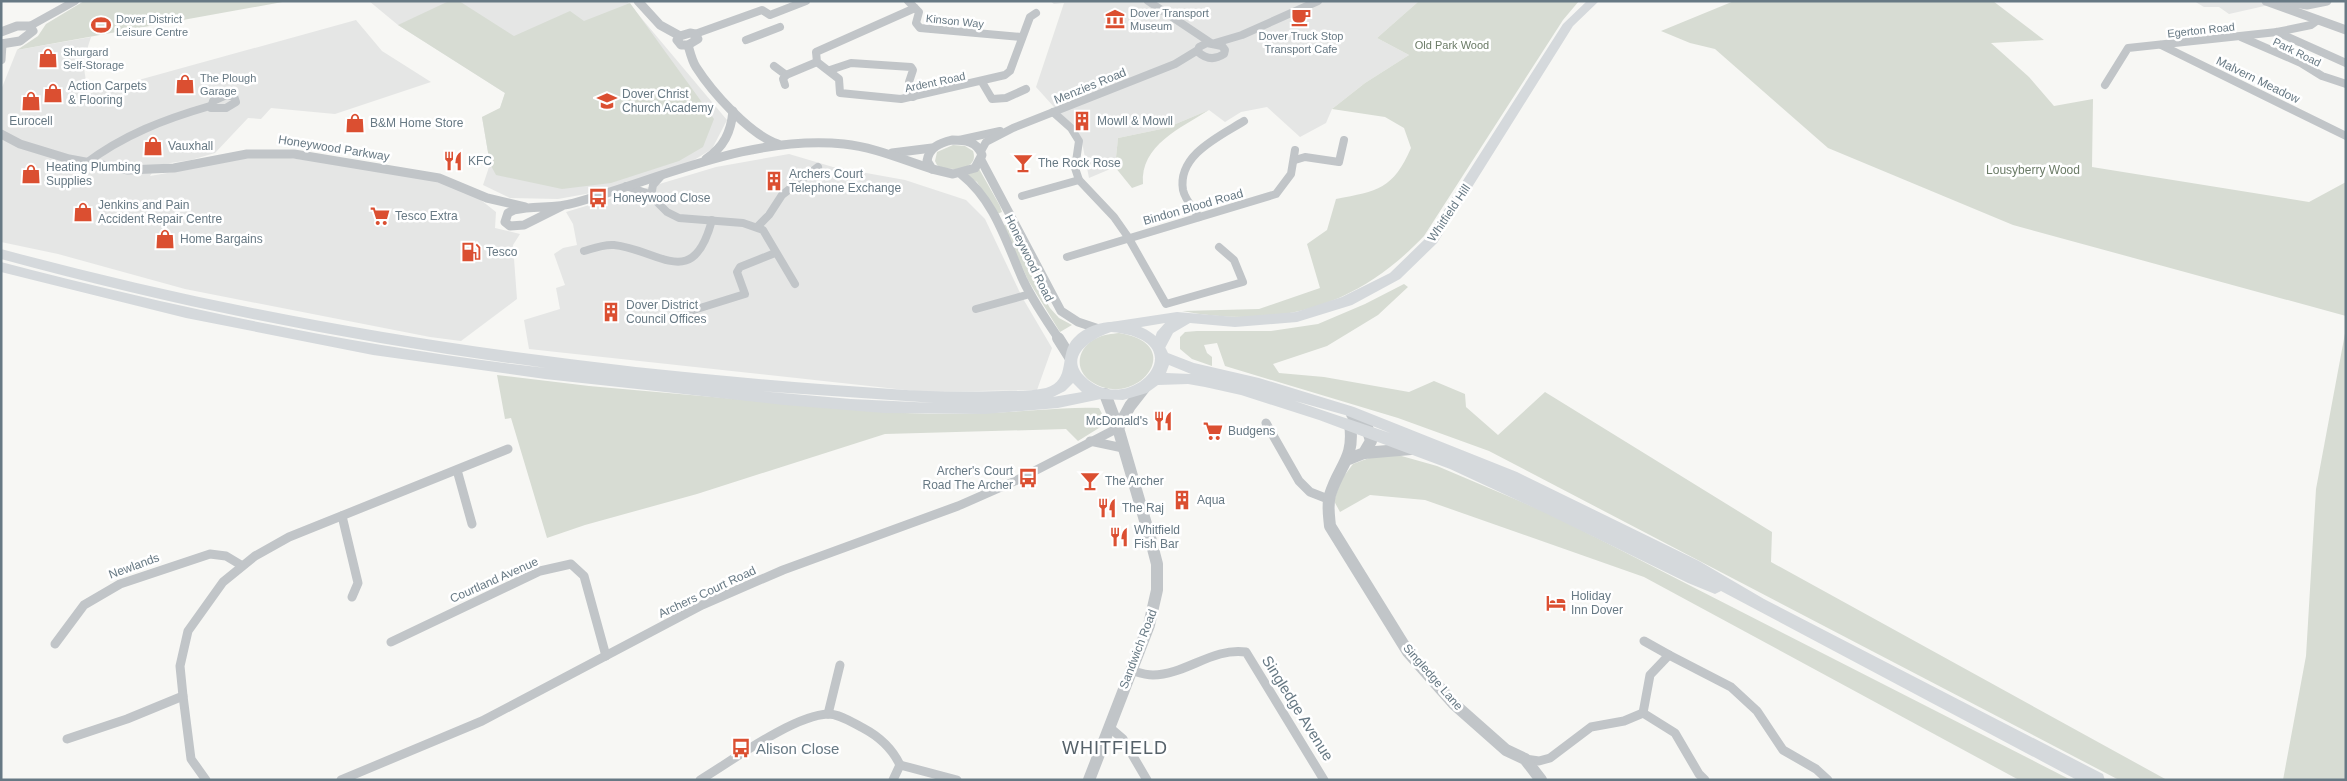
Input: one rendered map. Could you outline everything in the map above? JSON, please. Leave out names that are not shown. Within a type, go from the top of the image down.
[{"type":"main road","name":"Whitfield Hill","points":[[1161,351],[1161,336],[1168,327],[1186,320],[1269,322],[1297,317],[1347,301],[1395,276],[1432,240],[1484,161],[1569,24],[1594,1]]},
{"type":"main road","points":[[1,254],[81,276],[264,317],[457,350],[653,374],[821,391],[953,398],[1045,399],[1066,382],[1080,340],[1105,328],[1139,330],[1151,337],[1161,351],[1191,368],[1260,384],[1349,418],[1370,431],[1420,450],[1552,508],[1689,577],[1758,604]]},
{"type":"main road","points":[[1,267],[152,306],[374,350],[450,362],[815,403],[953,409],[1045,399],[1125,394],[1149,384],[1179,377],[1201,380],[1349,418],[1429,442],[1553,495],[1693,566],[1758,604],[2096,780]]},
{"type":"main road","name":"Whitfield Hill","points":[[1105,328],[1153,319],[1199,320]]},
{"type":"main road","points":[[1149,384],[1162,367],[1161,351]]},
{"type":"main road","points":[[1071,364],[1083,385],[1103,394]]},
{"type":"street","points":[[1,24],[30,26],[74,1]]},
{"type":"street","points":[[638,1],[660,25],[680,36]]},
{"type":"street","points":[[770,15],[806,1]]},
{"type":"street","name":"Kinson Way","points":[[908,1],[920,15],[916,25],[925,29],[1022,37]]},
{"type":"street","points":[[1148,1],[1193,34],[1224,48],[1225,52]]},
{"type":"street","points":[[1199,49],[1242,35],[1318,1]]},
{"type":"street","points":[[2266,1],[2346,30]]},
{"type":"street","points":[[2281,1],[2307,5],[2327,1]]},
{"type":"street","points":[[817,62],[816,52],[915,8]]},
{"type":"street","points":[[695,34],[698,37],[696,41],[688,45],[677,42],[680,36],[695,34],[762,10],[770,15],[783,29],[746,40]]},
{"type":"street","name":"Ardent Road","points":[[830,70],[839,79],[840,93],[843,95],[901,99],[982,82],[1010,71],[1030,17],[1036,13]]},
{"type":"street","name":"Egerton Road","points":[[2105,86],[2128,48],[2277,32],[2311,24],[2318,20]]},
{"type":"street","points":[[1,32],[17,26]]},
{"type":"street","points":[[2,58],[20,41],[32,34],[33,28],[30,26]]},
{"type":"street","points":[[2277,32],[2346,64]]},
{"type":"street","points":[[1193,34],[1202,56],[1208,58]]},
{"type":"street","points":[[1225,52],[1228,46],[1242,35]]},
{"type":"street","name":"Park Road","points":[[2240,36],[2301,63],[2322,76],[2346,84]]},
{"type":"street","points":[[2,58],[2,44],[20,41]]},
{"type":"street","points":[[688,45],[695,66],[734,111],[765,140],[780,144]]},
{"type":"street","name":"Malvern Meadow","points":[[2161,45],[2346,136]]},
{"type":"street","name":"Menzies Road","points":[[981,155],[986,142],[1013,128],[1175,64],[1199,49]]},
{"type":"street","name":"Menzies Road","points":[[1175,64],[1220,57],[1225,52]]},
{"type":"street","points":[[817,62],[830,70],[851,63],[911,67],[913,70],[909,82],[913,97]]},
{"type":"street","points":[[784,85],[783,79],[786,75],[817,62]]},
{"type":"street","points":[[774,66],[786,75]]},
{"type":"street","points":[[982,82],[992,99]]},
{"type":"street","points":[[986,106],[992,99],[1006,98],[1026,89]]},
{"type":"street","points":[[84,164],[109,145],[142,128],[210,106]]},
{"type":"street","points":[[696,165],[716,152],[728,138],[734,111]]},
{"type":"street","points":[[1053,112],[1071,128],[1079,141],[1075,168],[1079,180],[1114,217],[1128,237],[1166,304],[1243,282],[1234,260],[1219,247]]},
{"type":"street","points":[[1199,217],[1183,191],[1183,173],[1187,164],[1200,151],[1244,121]]},
{"type":"street","name":"Menzies Road","points":[[959,140],[1013,128]]},
{"type":"street","name":"Honeywood Parkway","points":[[1,134],[22,146],[84,164],[118,171],[173,168],[243,152],[276,151],[439,178],[487,198],[531,211]]},
{"type":"street","points":[[531,211],[528,223],[515,227],[507,225],[506,217],[512,210],[531,211],[562,206],[743,151],[780,144],[845,144],[882,152],[944,174],[961,174],[974,169],[981,155],[973,143],[959,140],[944,142],[932,148],[908,153],[882,152]]},
{"type":"street","points":[[1295,160],[1305,157],[1339,162],[1344,140]]},
{"type":"street","points":[[932,148],[927,161],[932,169]]},
{"type":"street","name":"Bindon Blood Road","points":[[1067,257],[1128,237],[1276,194],[1285,186],[1295,160],[1295,150]]},
{"type":"street","name":"Honeywood Road","points":[[981,155],[1062,311],[1078,322],[1105,328]]},
{"type":"street","points":[[757,227],[769,215],[782,196],[818,167]]},
{"type":"street","name":"Honeywood Road","points":[[961,174],[977,187],[988,205],[1030,294],[1071,364]]},
{"type":"street","points":[[651,196],[653,185],[662,175]]},
{"type":"street","points":[[1022,196],[1079,180]]},
{"type":"street","points":[[626,186],[651,196],[661,209],[671,215],[688,220],[712,220],[757,227],[767,233],[775,253],[783,262],[795,284]]},
{"type":"street","name":"Honeywood Parkway","points":[[487,198],[506,217]]},
{"type":"street","points":[[584,251],[614,245],[668,262],[682,260],[702,246],[712,220]]},
{"type":"street","points":[[684,313],[745,294],[737,272],[740,267],[775,253]]},
{"type":"street","points":[[976,309],[1002,304],[1030,294]]},
{"type":"street","points":[[1118,428],[1130,406],[1149,384]]},
{"type":"street","name":"Sandwich Road","points":[[1089,780],[1152,615],[1158,577],[1151,541],[1118,428],[1103,394]]},
{"type":"street","name":"Singledge Lane","points":[[1349,418],[1352,444],[1349,460],[1337,475],[1328,499],[1327,512],[1330,526],[1408,652],[1454,704],[1506,750],[1525,759],[1541,780]]},
{"type":"street","points":[[1266,423],[1299,481],[1310,492],[1328,499]]},
{"type":"street","name":"Archers Court Road","points":[[341,780],[482,721],[702,605],[783,570],[958,506],[1015,481],[1118,428]]},
{"type":"street","points":[[1364,453],[1370,445],[1370,431]]},
{"type":"street","points":[[1090,441],[1123,448]]},
{"type":"street","points":[[206,780],[191,758],[180,666],[188,632],[208,600],[241,565],[276,543],[508,449]]},
{"type":"street","points":[[1349,460],[1364,453],[1386,450],[1420,450]]},
{"type":"street","points":[[457,470],[472,524]]},
{"type":"street","points":[[342,516],[358,583],[352,597]]},
{"type":"street","name":"Newlands","points":[[55,644],[84,605],[120,584],[210,554],[226,556],[241,565]]},
{"type":"street","name":"Courtland Avenue","points":[[391,642],[540,571],[571,564],[584,576],[606,656]]},
{"type":"street","points":[[1644,641],[1731,687],[1757,711],[1783,750],[1816,769],[1828,780]]},
{"type":"street","name":"Singledge Avenue","points":[[1130,670],[1145,674],[1160,674],[1231,651],[1240,650],[1246,652],[1324,780]]},
{"type":"street","points":[[1643,713],[1650,676],[1669,655]]},
{"type":"street","points":[[828,714],[840,665]]},
{"type":"street","points":[[67,739],[127,719],[183,696]]},
{"type":"street","points":[[1525,759],[1539,761],[1550,758],[1591,727],[1624,721],[1643,713]]},
{"type":"street","points":[[1643,713],[1675,733],[1699,774],[1705,780]]},
{"type":"street","points":[[700,780],[795,724],[828,714],[853,723],[879,737],[896,754],[900,765],[893,780]]},
{"type":"street","points":[[1109,727],[1123,739],[1148,780]]},
{"type":"street","points":[[900,765],[957,780]]},
{"type":"shaded area","name":"Dover Christ Church Academy","points":[[369,1],[627,1],[727,120],[712,149],[686,165],[608,190],[558,199],[510,198],[483,185],[490,164],[482,117],[500,108],[505,93],[398,25]]},
{"type":"shaded area","points":[[1050,1],[1419,1],[1377,38],[1409,55],[1365,83],[1332,109],[1326,123],[1300,137],[1267,107],[1241,112],[1225,122],[1209,110],[1166,128],[1118,138],[1115,167],[1089,178],[1081,137],[1036,87],[1064,3],[1054,4]]},
{"type":"shaded area","points":[[2194,1],[2260,1],[2269,5],[2229,14],[2219,7],[2204,7]]},
{"type":"shaded area","points":[[356,20],[382,51],[431,82],[335,114],[271,108],[261,119],[248,118],[215,153],[191,160],[157,165],[150,176],[196,168],[243,152],[410,173],[467,189],[496,212],[495,228],[520,234],[513,245],[517,299],[461,341],[430,337],[185,289],[58,254],[1,242],[1,90],[17,50],[91,37],[83,62],[88,94]]},
{"type":"shaded area","points":[[789,154],[833,167],[905,180],[966,200],[985,219],[1022,297],[1052,348],[1037,390],[924,392],[529,349],[524,320],[560,309],[556,288],[565,285],[554,254],[563,248],[577,245],[573,224],[566,212],[716,167]]},
{"type":"green space","name":"Dover District Leisure Centre","points":[[84,1],[288,1],[17,50],[38,36],[46,24]]},
{"type":"green space","name":"Dover Christ Church Academy","points":[[449,1],[459,1],[514,36],[570,11],[584,21],[630,3],[714,119],[703,147],[679,161],[611,183],[562,189],[496,175],[490,164],[482,117],[500,108],[505,93],[398,25]]},
{"type":"green space","name":"Old Park Wood","points":[[1419,1],[1579,1],[1563,20],[1424,236],[1398,261],[1371,281],[1343,296],[1314,307],[1283,314],[1251,317],[1217,316],[1182,311],[1259,309],[1320,288],[1307,244],[1327,230],[1336,199],[1363,193],[1382,186],[1398,172],[1411,148],[1404,128],[1385,117],[1332,109],[1365,83],[1409,55],[1377,38]]},
{"type":"green space","name":"Lousyberry Wood","points":[[1734,1],[1993,1],[2044,40],[1991,43],[2029,77],[2054,106],[2093,99],[2092,167],[2309,202],[2346,182],[2346,316],[2013,225],[1828,148],[1715,49],[1690,43],[1661,31]]},
{"type":"green space","points":[[1209,110],[1175,131],[1155,148],[1144,170],[1143,184],[1132,188],[1115,167],[1118,138],[1166,128]]},
{"type":"green space","points":[[953,145],[965,146],[973,151],[974,158],[972,163],[955,169],[948,169],[937,165],[935,161],[937,152]]},
{"type":"green space","points":[[978,167],[1002,212],[997,214],[977,182],[965,174]]},
{"type":"green space","points":[[1009,224],[1033,278],[1050,308],[1059,318],[1072,325],[1060,332],[1028,280],[1003,225]]},
{"type":"green space","points":[[1404,284],[1408,287],[1378,315],[1327,346],[1273,364],[1279,373],[1324,377],[1409,392],[1434,381],[1465,394],[1466,407],[1498,435],[1545,392],[1772,532],[1771,562],[2167,780],[2119,780],[1489,451],[1398,418],[1225,366],[1217,343],[1204,345],[1207,353],[1212,357],[1212,366],[1192,359],[1180,349],[1180,337],[1185,332],[1271,331],[1318,324],[1365,304]]},
{"type":"green space","points":[[2346,328],[2346,780],[2283,780],[2306,656],[2316,489]]},
{"type":"green space","points":[[1119,333],[1140,339],[1151,349],[1153,361],[1149,372],[1139,382],[1125,388],[1109,389],[1092,382],[1086,377],[1080,365],[1080,359],[1085,347],[1090,342],[1108,334]]},
{"type":"green space","points":[[497,375],[589,386],[882,412],[960,414],[1099,408],[1107,423],[1078,441],[1066,429],[885,434],[697,494],[585,525],[547,538],[511,418],[505,419]]},
{"type":"green space","points":[[1377,455],[1398,455],[1437,466],[1550,514],[2071,780],[2019,780],[1644,577],[1425,500],[1370,495],[1340,512],[1334,501],[1341,480],[1353,464]]},
{"type":"place","name":"Dover Truck Stop Transport Cafe","points":[[1301,17]]},
{"type":"place","name":"Dover Transport Museum","points":[[1115,19]]},
{"type":"place","name":"Dover District Leisure Centre","points":[[101,25]]},
{"type":"place","name":"Shurgard Self-Storage","points":[[48,58]]},
{"type":"place","name":"The Plough Garage","points":[[185,84]]},
{"type":"place","name":"Action Carpets & Flooring","points":[[53,93]]},
{"type":"place","name":"Eurocell","points":[[31,101]]},
{"type":"place","name":"Dover Christ Church Academy","points":[[607,101]]},
{"type":"place","name":"Mowll & Mowll","points":[[1082,121]]},
{"type":"place","name":"B&M Home Store","points":[[355,123]]},
{"type":"place","name":"Vauxhall","points":[[153,146]]},
{"type":"place","name":"KFC","points":[[453,161]]},
{"type":"place","name":"The Rock Rose","points":[[1023,163]]},
{"type":"place","name":"Heating Plumbing Supplies","points":[[31,174]]},
{"type":"place","name":"Archers Court Telephone Exchange","points":[[774,181]]},
{"type":"place","name":"Honeywood Close","points":[[598,198]]},
{"type":"place","name":"Jenkins and Pain Accident Repair Centre","points":[[83,212]]},
{"type":"place","name":"Tesco Extra","points":[[380,216]]},
{"type":"place","name":"Home Bargains","points":[[165,239]]},
{"type":"place","name":"Tesco","points":[[471,252]]},
{"type":"place","name":"Dover District Council Offices","points":[[611,312]]},
{"type":"place","name":"McDonald's","points":[[1163,421]]},
{"type":"place","name":"Budgens","points":[[1213,431]]},
{"type":"place","name":"Archer's Court Road The Archer","points":[[1028,478]]},
{"type":"place","name":"The Archer","points":[[1090,481]]},
{"type":"place","name":"Aqua","points":[[1182,500]]},
{"type":"place","name":"The Raj","points":[[1107,508]]},
{"type":"place","name":"Whitfield Fish Bar","points":[[1119,537]]},
{"type":"place","name":"Holiday Inn Dover","points":[[1556,603]]},
{"type":"place","name":"Alison Close","points":[[741,748]]},
{"type":"district","name":"WHITFIELD","points":[[1115,748]]}]
